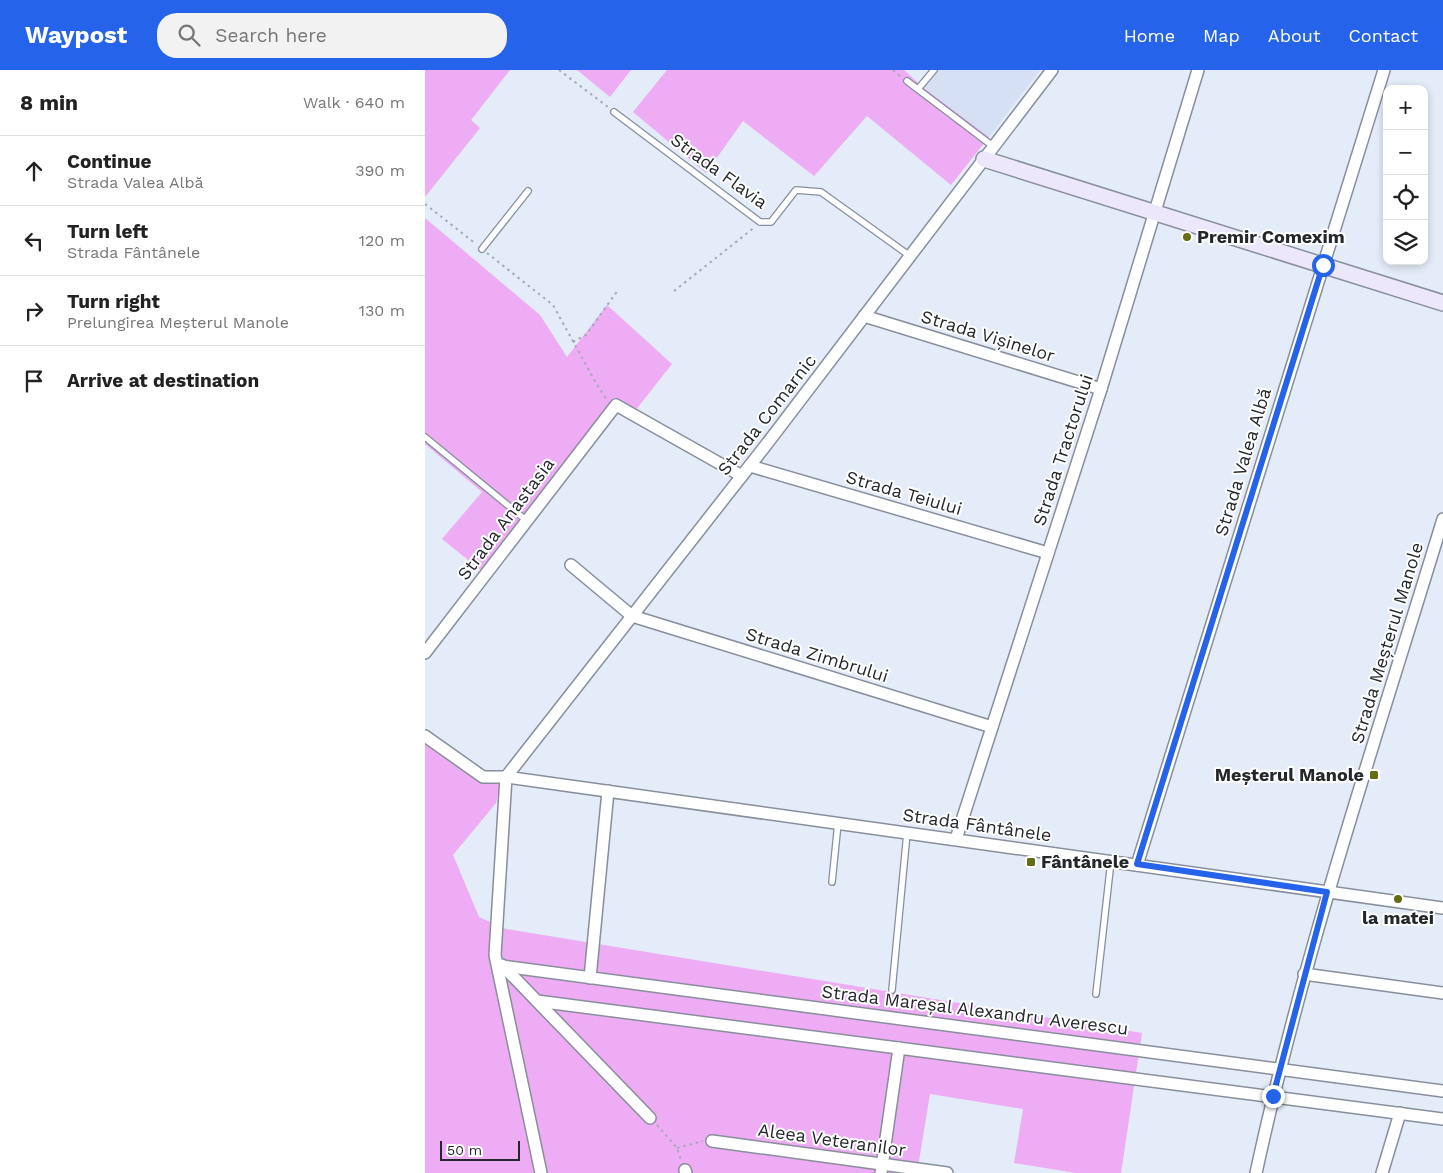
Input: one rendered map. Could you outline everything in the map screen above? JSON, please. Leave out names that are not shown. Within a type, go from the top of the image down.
[{"type":"street","name":"Strada Comarnic","points":[[506,777],[750,466],[1051,70]]},
{"type":"street","name":"Strada Tractorului","points":[[956,840],[1101,389],[1198,70]]},
{"type":"street","name":"Strada Valea Albă","points":[[1137,864],[1384,70]]},
{"type":"street","points":[[984,159],[1443,303]]},
{"type":"street","name":"Strada Vișinelor","points":[[864,316],[1101,389]]},
{"type":"street","points":[[616,405],[742,476]]},
{"type":"street","name":"Strada Anastasia","points":[[425,653],[616,405]]},
{"type":"street","name":"Strada Teiului","points":[[750,466],[1048,553]]},
{"type":"street","name":"Strada Meșterul Manole","points":[[1257,1173],[1273,1096],[1327,892],[1443,519]]},
{"type":"street","points":[[571,565],[632,616]]},
{"type":"street","name":"Strada Zimbrului","points":[[632,616],[992,727]]},
{"type":"street","name":"Strada Fântânele","points":[[425,737],[483,777],[506,777],[1443,908]]},
{"type":"street","points":[[506,777],[495,956],[541,1173]]},
{"type":"street","points":[[590,978],[608,791]]},
{"type":"street","points":[[495,956],[502,966],[650,1118]]},
{"type":"street","name":"Strada Mareșal Alexandru Averescu","points":[[502,966],[1443,1091]]},
{"type":"street","points":[[1304,974],[1443,993]]},
{"type":"street","points":[[537,1002],[1443,1119]]},
{"type":"street","points":[[882,1169],[899,1048]]},
{"type":"street","points":[[1382,1173],[1400,1113]]},
{"type":"street","name":"Aleea Veteranilor","points":[[712,1141],[882,1169],[947,1173]]},
{"type":"lane","points":[[919,89],[934,70]]},
{"type":"lane","points":[[907,81],[994,147]]},
{"type":"lane","name":"Strada Flavia","points":[[614,112],[761,222],[771,222],[796,190],[821,192],[911,256]]},
{"type":"lane","points":[[483,249],[528,191]]},
{"type":"lane","points":[[425,438],[527,522]]},
{"type":"lane","points":[[832,882],[838,823]]},
{"type":"lane","points":[[892,990],[907,833]]},
{"type":"lane","points":[[1096,994],[1111,861]]},
{"type":"path","points":[[559,70],[614,112]]},
{"type":"path","points":[[674,291],[761,222]]},
{"type":"path","points":[[573,342],[586,335],[618,290]]},
{"type":"path","points":[[553,305],[600,390],[607,399],[616,405]]},
{"type":"path","points":[[650,1118],[677,1148],[685,1172]]},
{"type":"path","points":[[677,1148],[695,1142],[712,1141]]},
{"type":"shaded area","points":[[425,70],[510,70],[471,120],[480,128],[425,197]]},
{"type":"shaded area","points":[[577,70],[631,70],[610,97]]},
{"type":"shaded area","points":[[667,70],[904,70],[924,88],[989,137],[951,185],[867,116],[814,176],[743,121],[706,173],[633,112]]},
{"type":"shaded area","points":[[938,70],[1040,70],[989,137],[924,88]]},
{"type":"shaded area","points":[[425,218],[540,315],[567,357],[607,305],[672,364],[635,411],[615,399],[483,572],[442,539],[482,492],[425,444]]},
{"type":"shaded area","points":[[425,743],[501,783],[496,803],[453,855],[479,917],[506,929],[1142,1033],[1121,1173],[1076,1173],[1014,1163],[1023,1109],[930,1094],[917,1173],[425,1173]]},
{"type":"place","name":"Premir Comexim","points":[[1187,237]]},
{"type":"place","name":"Meșterul Manole","points":[[1374,775]]},
{"type":"place","name":"Fântânele","points":[[1031,862]]},
{"type":"place","name":"la matei","points":[[1398,899]]},
{"type":"route","points":[[1273,1096],[1327,892],[1137,864],[1323,265]]}]
